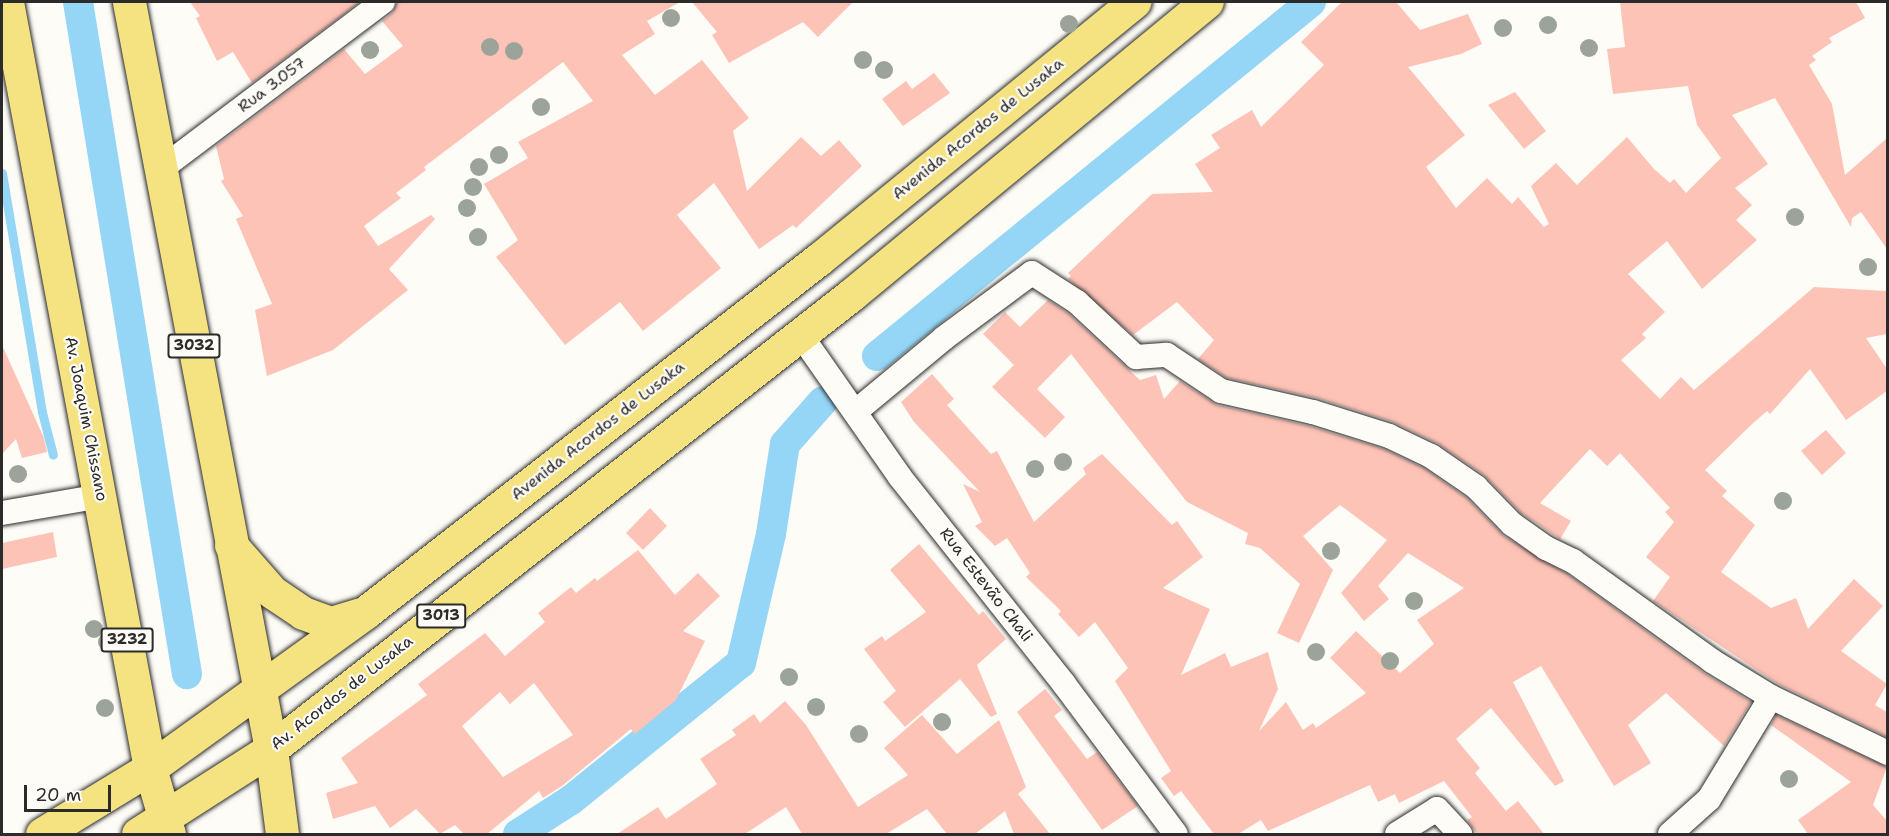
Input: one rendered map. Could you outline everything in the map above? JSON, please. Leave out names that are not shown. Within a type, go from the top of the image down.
[{"type":"main road","name":"Av. Joaquim Chissano","points":[[7,2],[150,768],[168,826]]},
{"type":"main road","name":"Avenida Acordos de Lusaka","points":[[42,834],[150,768],[366,612],[819,259],[1134,2]]},
{"type":"main road","points":[[800,334],[1207,2]]},
{"type":"main road","name":"3032","points":[[134,4],[161,169],[257,690],[271,749],[282,834]]},
{"type":"main road","name":"Av. Acordos de Lusaka","points":[[138,834],[168,826],[271,749],[800,334]]},
{"type":"main road","points":[[231,545],[272,592],[303,613],[331,623],[366,612]]},
{"type":"street","name":"Rua 3.057","points":[[161,169],[383,2]]},
{"type":"street","points":[[855,412],[944,338],[1032,273],[1077,302],[1136,357],[1167,355],[1221,391],[1313,412],[1389,436],[1431,456],[1476,487],[1525,533],[1573,561],[1664,628],[1771,697],[1887,753]]},
{"type":"street","name":"Rua Estevão Chali","points":[[800,334],[900,477],[1064,684],[1176,834]]},
{"type":"street","points":[[2,513],[101,496]]},
{"type":"street","points":[[1670,834],[1709,799],[1771,697]]},
{"type":"street","points":[[1397,834],[1437,809],[1460,834]]},
{"type":"building","points":[[190,2],[360,2],[252,83],[233,52],[217,61],[196,18],[200,16]]},
{"type":"building","points":[[397,2],[680,2],[647,21],[655,34],[622,55],[655,95],[702,60],[749,118],[733,131],[747,191],[801,137],[821,156],[839,140],[862,166],[796,228],[793,225],[759,249],[714,183],[677,215],[721,268],[643,331],[620,302],[565,345],[496,257],[518,240],[484,184],[528,158],[518,142],[593,101],[563,62],[424,167],[426,170],[396,193],[401,198],[364,226],[378,246],[431,215],[435,219],[389,269],[408,290],[333,350],[267,376],[255,310],[272,304],[236,219],[243,216],[221,181],[224,179],[216,146],[344,49],[365,74],[403,46],[382,21],[392,13]]},
{"type":"building","points":[[692,2],[853,2],[818,37],[803,22],[729,63],[712,35],[717,32]]},
{"type":"building","points":[[1342,2],[1396,2],[1420,30],[1468,14],[1482,44],[1461,54],[1408,67],[1465,135],[1426,167],[1456,208],[1487,178],[1512,204],[1518,197],[1544,227],[1549,224],[1531,186],[1556,163],[1577,185],[1627,137],[1654,169],[1670,183],[1674,179],[1686,193],[1721,158],[1697,125],[1688,86],[1613,94],[1607,49],[1625,47],[1620,2],[1856,2],[1865,18],[1829,38],[1832,42],[1812,56],[1816,60],[1809,65],[1832,104],[1845,175],[1887,138],[1887,249],[1861,212],[1852,218],[1851,227],[1775,98],[1732,115],[1768,164],[1735,188],[1752,205],[1736,220],[1757,240],[1702,289],[1667,241],[1628,274],[1665,312],[1642,334],[1646,338],[1621,360],[1660,399],[1681,377],[1694,390],[1814,287],[1887,291],[1887,334],[1866,338],[1887,369],[1887,391],[1846,420],[1810,369],[1770,414],[1767,411],[1705,470],[1727,491],[1722,496],[1755,525],[1721,572],[1771,608],[1796,598],[1808,629],[1854,579],[1883,606],[1841,651],[1887,684],[1875,705],[1887,712],[1887,737],[1778,684],[1653,601],[1670,577],[1646,557],[1674,522],[1665,512],[1670,508],[1620,453],[1607,466],[1590,449],[1540,503],[1571,521],[1560,539],[1521,513],[1484,475],[1437,443],[1393,422],[1317,398],[1227,378],[1198,359],[1214,340],[1177,302],[1133,335],[1068,279],[1071,276],[1068,273],[1152,194],[1213,192],[1195,164],[1220,148],[1211,135],[1252,110],[1261,127],[1324,65],[1301,42]]},
{"type":"building","points":[[934,73],[950,93],[903,126],[882,99],[906,81],[912,89]]},
{"type":"building","points":[[1515,92],[1546,131],[1524,149],[1488,105]]},
{"type":"building","points":[[1048,300],[1068,313],[1140,380],[1156,375],[1164,399],[1180,381],[1217,405],[1309,426],[1384,449],[1424,468],[1467,498],[1504,536],[1566,573],[1704,673],[1751,702],[1724,746],[1666,693],[1628,725],[1651,763],[1614,786],[1541,666],[1513,682],[1564,781],[1555,786],[1491,708],[1456,739],[1480,768],[1475,773],[1506,811],[1518,801],[1544,834],[1477,834],[1467,820],[1472,817],[1444,781],[1399,803],[1395,794],[1378,802],[1370,785],[1268,831],[1261,820],[1238,834],[1214,834],[1181,791],[1174,796],[1161,778],[1171,771],[1115,681],[1128,668],[1095,622],[1079,637],[1058,614],[1061,611],[1026,577],[1030,573],[1007,538],[995,546],[975,526],[982,522],[963,484],[980,492],[914,422],[901,402],[932,374],[954,399],[947,405],[991,454],[997,451],[1034,522],[1086,474],[1083,468],[1102,454],[1172,525],[1177,521],[1203,557],[1163,588],[1210,609],[1181,675],[1225,653],[1231,667],[1268,652],[1278,689],[1259,731],[1286,702],[1303,730],[1313,723],[1316,728],[1366,693],[1330,658],[1356,631],[1400,673],[1434,644],[1417,620],[1464,588],[1408,553],[1378,586],[1389,599],[1364,621],[1341,593],[1387,540],[1340,505],[1303,536],[1333,570],[1299,643],[1277,633],[1300,584],[1260,548],[1245,544],[1248,533],[1187,502],[1071,354],[1037,389],[1065,417],[1045,438],[992,387],[1014,365],[983,334],[1005,312],[1020,327]]},
{"type":"building","points":[[2,345],[44,438],[47,452],[22,458],[16,439],[2,454]]},
{"type":"building","points":[[1826,430],[1846,453],[1822,475],[1801,451]]},
{"type":"building","points":[[650,508],[667,526],[643,550],[626,533]]},
{"type":"building","points":[[53,532],[57,557],[2,569],[2,543]]},
{"type":"building","points":[[919,544],[979,615],[983,611],[1006,639],[977,665],[997,714],[991,717],[960,679],[905,727],[883,702],[896,691],[864,649],[882,636],[885,641],[926,612],[890,570]]},
{"type":"building","points":[[638,550],[675,595],[698,573],[720,596],[683,631],[705,641],[676,700],[635,734],[631,729],[562,786],[543,798],[539,791],[487,834],[464,834],[455,825],[440,834],[416,809],[390,828],[375,806],[333,819],[326,793],[358,783],[341,758],[427,695],[418,684],[485,633],[505,656],[545,622],[538,613],[571,587],[576,593],[595,578],[597,581]],"holes":[[[534,683],[573,735],[503,777],[462,726],[500,692],[510,704]]]},
{"type":"building","points":[[1045,689],[1062,710],[1054,716],[1087,759],[1097,752],[1138,806],[1102,830],[1017,712]]},
{"type":"building","points":[[785,701],[806,725],[858,807],[908,775],[884,748],[922,715],[957,754],[999,720],[1026,787],[1018,794],[1050,834],[1014,834],[1005,811],[975,834],[947,834],[927,809],[886,834],[802,834],[786,807],[745,834],[617,834],[658,807],[666,819],[717,784],[700,759],[736,735],[732,730],[754,714],[760,723]]},
{"type":"building","points":[[1776,715],[1887,767],[1873,805],[1887,821],[1887,834],[1808,834],[1798,820],[1851,782],[1771,725]]},
{"type":"waterway","points":[[78,2],[187,674]]},
{"type":"waterway","points":[[877,356],[1311,2]]},
{"type":"waterway","points":[[2,173],[42,412],[53,455]]},
{"type":"waterway","points":[[518,834],[571,800],[741,663],[771,534],[785,444],[823,401]]}]
